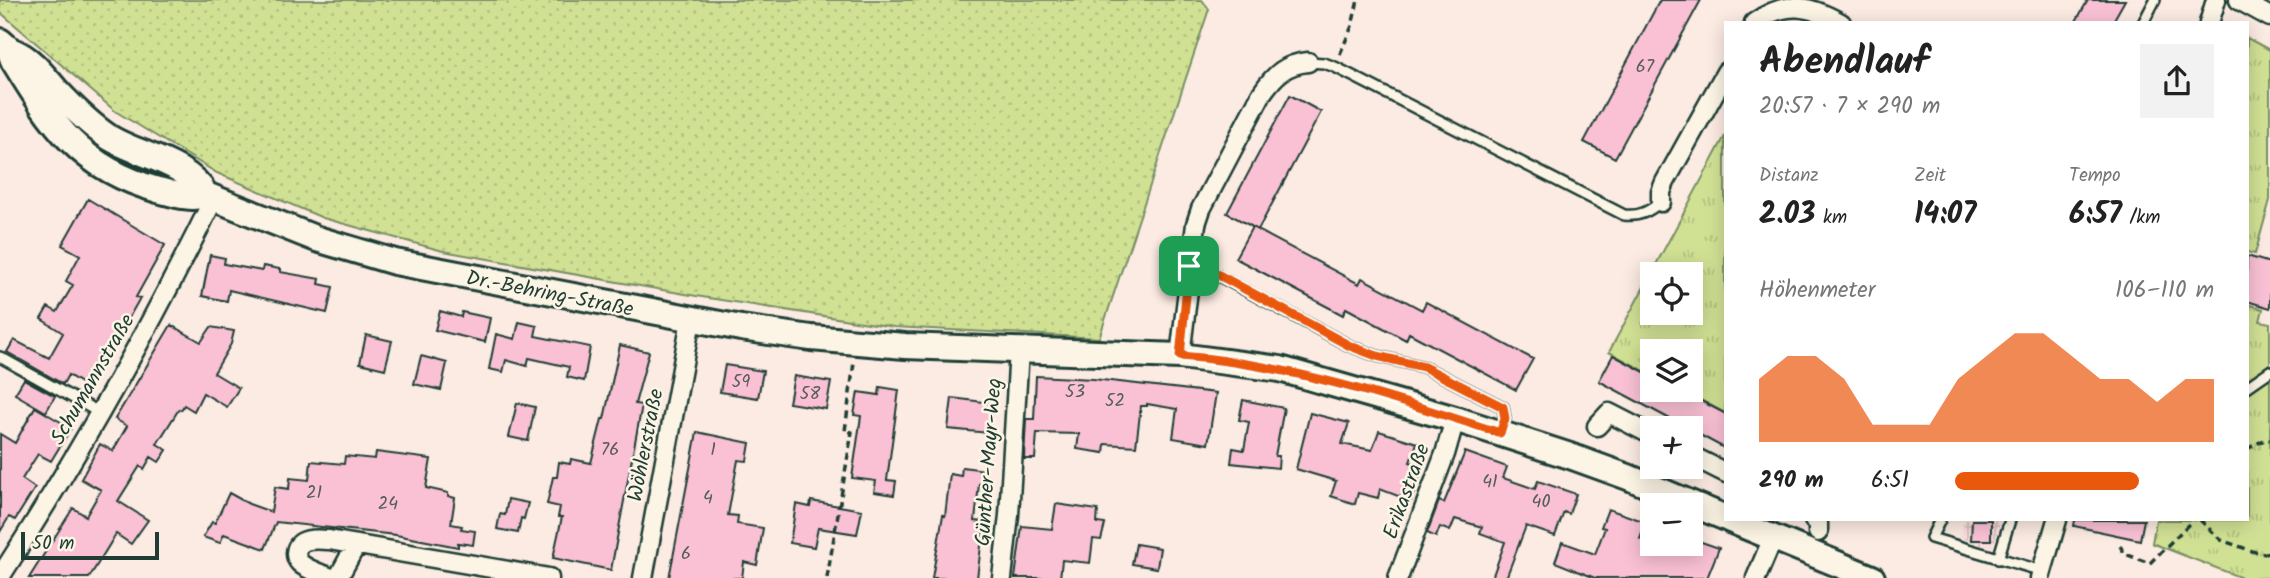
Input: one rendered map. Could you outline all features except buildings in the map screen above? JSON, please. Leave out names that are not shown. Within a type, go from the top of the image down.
[{"type":"street","points":[[2210,21],[2216,0]]},
{"type":"street","points":[[2239,0],[2270,17]]},
{"type":"street","points":[[1757,21],[1771,11],[1793,6],[1816,9],[1837,21]]},
{"type":"street","points":[[5,45],[30,61],[98,130],[121,144],[193,178],[210,197]]},
{"type":"street","points":[[1180,356],[1192,238],[1201,209],[1262,93],[1283,69],[1293,64],[1308,62]]},
{"type":"street","points":[[1661,202],[1665,182],[1724,76]]},
{"type":"street","name":"Dr.-Behring-Straße","points":[[210,197],[317,239],[395,262],[764,332],[857,342],[1180,356],[1280,369],[1500,433],[1628,477],[1724,517]]},
{"type":"street","name":"Schumannstraße","points":[[0,577],[146,332],[210,197]]},
{"type":"street","name":"Wöhlerstraße","points":[[643,578],[691,320]]},
{"type":"street","name":"Günther-Mayr-Weg","points":[[1002,578],[1009,515],[1019,350]]},
{"type":"street","points":[[1597,426],[1609,413],[1640,429]]},
{"type":"street","name":"Erikastraße","points":[[1398,578],[1445,454],[1455,419]]},
{"type":"street","points":[[1703,461],[1724,471]]},
{"type":"street","name":"Dr.-Behring-Straße","points":[[1733,521],[1773,538],[1814,535],[1872,578]]},
{"type":"street","points":[[2041,575],[2057,521]]},
{"type":"street","points":[[1756,578],[1773,538]]},
{"type":"street","points":[[331,578],[301,565],[296,557],[297,548],[303,542],[314,539],[356,545],[549,578]]},
{"type":"street","points":[[338,578],[356,545]]},
{"type":"lane","points":[[2144,21],[2155,0]]},
{"type":"lane","points":[[1308,62],[1335,67],[1624,215],[1646,213],[1661,202]]},
{"type":"lane","points":[[1189,266],[1206,268],[1350,346],[1377,356],[1424,367],[1503,407],[1505,419],[1500,433]]},
{"type":"lane","points":[[0,357],[100,413]]},
{"type":"lane","points":[[2249,386],[2270,371]]},
{"type":"lane","points":[[1940,521],[1931,538],[2041,575]]},
{"type":"lane","points":[[1998,559],[2010,521]]},
{"type":"path","points":[[1335,67],[1352,26],[1358,0]]},
{"type":"path","points":[[827,578],[852,432],[845,431],[857,342]]},
{"type":"path","points":[[2249,448],[2269,438]]},
{"type":"path","points":[[2120,547],[2125,554],[2150,563],[2192,521]]},
{"type":"path","points":[[2201,521],[2221,541],[2261,554],[2270,552]]},
{"type":"shaded area","points":[[1965,521],[2001,521],[1992,549],[1959,537]]},
{"type":"green space","points":[[0,0],[1202,0],[1209,9],[1099,338],[894,327],[702,297],[443,251],[323,218],[217,173],[115,111],[0,12]]},
{"type":"green space","points":[[2249,39],[2270,50],[2270,200],[2255,254],[2249,252]]},
{"type":"green space","points":[[1724,138],[1724,412],[1703,401],[1703,339],[1640,339],[1640,369],[1609,352],[1640,294],[1640,325],[1703,325],[1703,262],[1657,262]]},
{"type":"green space","points":[[2249,305],[2263,309],[2260,321],[2270,323],[2270,578],[2242,578],[2152,543],[2156,521],[2249,521]]},
{"type":"route","points":[[1189,266],[1206,268],[1350,346],[1377,356],[1424,367],[1503,407],[1505,419],[1500,433],[1280,369],[1180,356],[1189,266]]}]
